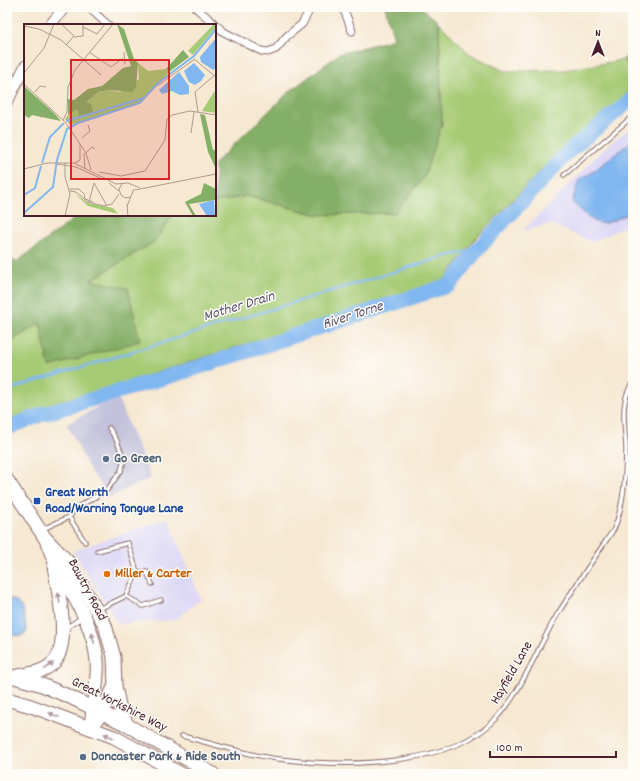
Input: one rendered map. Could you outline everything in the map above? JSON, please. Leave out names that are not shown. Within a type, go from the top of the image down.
[{"type":"highway","name":"Bawtry Road","points":[[7,480],[43,535],[68,562],[97,610],[110,641],[114,657],[115,686],[119,704],[127,725]]},
{"type":"highway","name":"Bawtry Road","points":[[43,535],[53,561],[69,585],[85,616],[92,634],[97,662],[97,711]]},
{"type":"highway","points":[[11,676],[43,670],[52,664],[58,657],[63,636],[53,561]]},
{"type":"highway","name":"Great Yorkshire Way","points":[[11,676],[65,694],[127,725],[213,774]]},
{"type":"highway","name":"Bawtry Road","points":[[91,728],[97,711],[115,686]]},
{"type":"highway","points":[[7,699],[31,706],[114,737],[181,774]]},
{"type":"street","points":[[51,24],[65,7]]},
{"type":"street","points":[[88,7],[107,24]]},
{"type":"street","points":[[195,7],[215,24]]},
{"type":"street","points":[[216,25],[224,32],[261,51],[268,52],[276,49],[287,36],[302,24],[311,7]]},
{"type":"street","points":[[343,7],[352,31]]},
{"type":"street","points":[[7,103],[24,68]]},
{"type":"lane","points":[[564,175],[633,116]]},
{"type":"lane","name":"Hayfield Lane","points":[[182,736],[279,759],[327,762],[382,761],[419,756],[454,747],[481,732],[498,717],[511,699],[557,615],[614,529],[619,517],[625,473],[626,448],[623,408],[628,389],[633,382]]},
{"type":"lane","points":[[43,535],[69,516],[76,508],[107,490],[121,471],[124,460],[117,440],[109,428]]},
{"type":"lane","points":[[69,516],[85,542]]},
{"type":"lane","points":[[63,636],[70,626],[85,616],[126,596],[137,572],[128,543],[97,551]]},
{"type":"lane","points":[[137,572],[147,572],[152,584]]},
{"type":"lane","points":[[126,596],[143,606],[161,600]]},
{"type":"shaded area","points":[[633,126],[633,222],[593,242],[550,224],[523,231],[609,144]]},
{"type":"shaded area","points":[[117,396],[151,478],[110,497],[90,471],[67,424]]},
{"type":"shaded area","points":[[168,518],[201,600],[175,620],[118,624],[73,551]]},
{"type":"green space","points":[[385,7],[421,7],[439,23],[442,124],[424,177],[395,213],[318,215],[247,196],[216,202],[216,162],[289,92],[339,54],[394,39]]},
{"type":"green space","points":[[439,23],[470,54],[504,71],[565,70],[623,60],[633,71],[633,89],[565,146],[474,240],[443,282],[25,414],[7,422],[7,344],[40,323],[49,366],[91,280],[154,242],[172,216],[216,216],[216,202],[247,196],[318,215],[442,124]]},
{"type":"green space","points":[[633,48],[633,71],[623,60]]},
{"type":"green space","points":[[78,216],[172,216],[154,242],[91,280],[128,288],[140,341],[49,367],[40,323],[7,344],[7,261],[18,261]]},
{"type":"water","points":[[633,140],[633,211],[606,223],[595,221],[572,202],[579,180],[593,172]]},
{"type":"water","points":[[7,598],[18,603],[23,610],[27,632],[21,636],[7,635]]},
{"type":"waterway","name":"River Torne","points":[[7,428],[43,414],[187,371],[450,285],[478,249],[569,151],[633,98]]},
{"type":"waterway","name":"Mother Drain","points":[[7,390],[443,257],[478,249]]},
{"type":"place","name":"Go Green","points":[[106,459]]},
{"type":"place","name":"Great North Road/Warning Tongue Lane","points":[[37,501]]},
{"type":"place","name":"Miller & Carter","points":[[107,574]]},
{"type":"place","name":"Doncaster Park & Ride South","points":[[83,757]]}]
